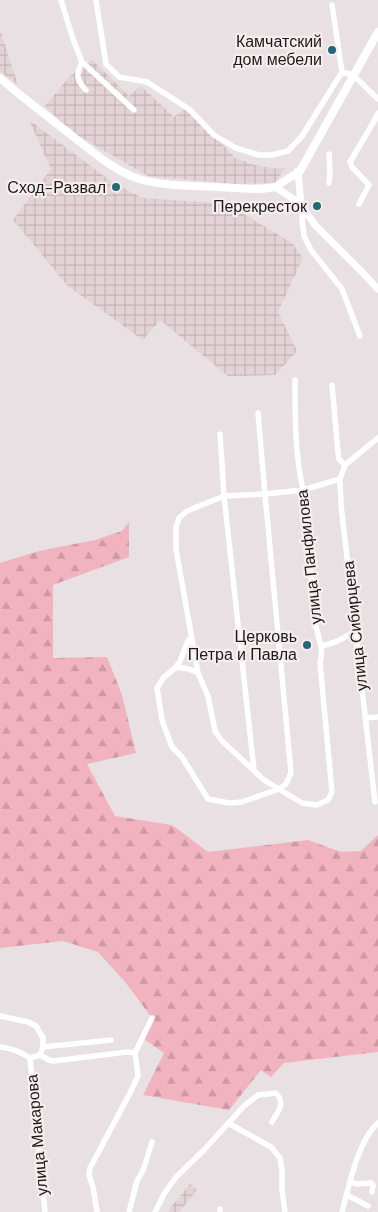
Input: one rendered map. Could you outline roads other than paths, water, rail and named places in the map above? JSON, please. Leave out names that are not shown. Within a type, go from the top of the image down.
[{"type":"main road","points":[[0,78],[96,154],[135,177],[151,182],[197,186],[256,189],[276,187],[300,171],[378,32]]},
{"type":"street","points":[[61,0],[82,62],[134,110]]},
{"type":"street","points":[[96,0],[106,64],[119,77],[147,82],[188,109],[214,135],[236,148],[259,155],[272,155],[288,151],[302,136],[342,72],[332,5]]},
{"type":"street","points":[[82,62],[78,70],[79,83],[86,90]]},
{"type":"street","points":[[342,72],[353,75],[378,99]]},
{"type":"street","points":[[360,204],[369,186],[352,167],[350,162],[378,113]]},
{"type":"street","points":[[329,154],[329,183]]},
{"type":"street","points":[[298,171],[304,236],[310,250],[342,290],[360,336]]},
{"type":"street","points":[[276,187],[302,206],[316,225],[378,289]]},
{"type":"street","name":"улица Панфилова","points":[[278,789],[302,803],[317,805],[328,800],[332,792],[320,663],[322,646],[316,627],[295,424],[295,380]]},
{"type":"street","points":[[332,385],[338,453],[339,458],[345,465]]},
{"type":"street","points":[[192,637],[188,641],[176,668],[164,677],[157,688],[162,720],[172,747],[182,757],[208,798],[229,803],[242,802],[278,789],[286,784],[292,773],[258,413]]},
{"type":"street","points":[[220,434],[224,496],[254,770]]},
{"type":"street","points":[[278,789],[264,780],[222,741],[215,731],[208,696],[198,673],[176,549],[176,528],[179,518],[187,511],[224,496],[303,490],[340,479],[345,465],[378,438]]},
{"type":"street","name":"улица Сибирцева","points":[[340,479],[341,505],[375,802]]},
{"type":"street","points":[[322,646],[336,642],[356,630]]},
{"type":"street","points":[[176,668],[184,667],[198,673]]},
{"type":"street","points":[[366,718],[378,716]]},
{"type":"street","points":[[0,1016],[28,1022],[36,1026],[43,1038],[43,1047],[40,1055]]},
{"type":"street","points":[[97,1212],[89,1175],[90,1168],[138,1076],[135,1053],[152,1018]]},
{"type":"street","points":[[43,1047],[111,1040]]},
{"type":"street","points":[[0,1047],[6,1047],[30,1058],[40,1055],[54,1061],[127,1052],[135,1053]]},
{"type":"street","name":"улица Макарова","points":[[30,1058],[45,1212]]},
{"type":"street","points":[[155,1212],[164,1194],[176,1177],[203,1151],[244,1106],[258,1094],[276,1093],[281,1098],[282,1103],[272,1122]]},
{"type":"street","points":[[228,1123],[271,1147],[280,1158],[285,1212]]},
{"type":"street","points":[[342,1212],[350,1182],[366,1137],[378,1123]]},
{"type":"street","points":[[129,1212],[137,1180],[144,1168],[152,1142]]},
{"type":"street","points":[[350,1182],[356,1184],[371,1183],[373,1185],[372,1192]]},
{"type":"street","points":[[347,1195],[368,1206]]},
{"type":"place","name":"Камчатский дом мебели","points":[[332,50]]},
{"type":"place","name":"Сход-Развал","points":[[116,187]]},
{"type":"place","name":"Перекресток","points":[[317,206]]},
{"type":"place","name":"Церковь Петра и Павла","points":[[307,645]]}]
